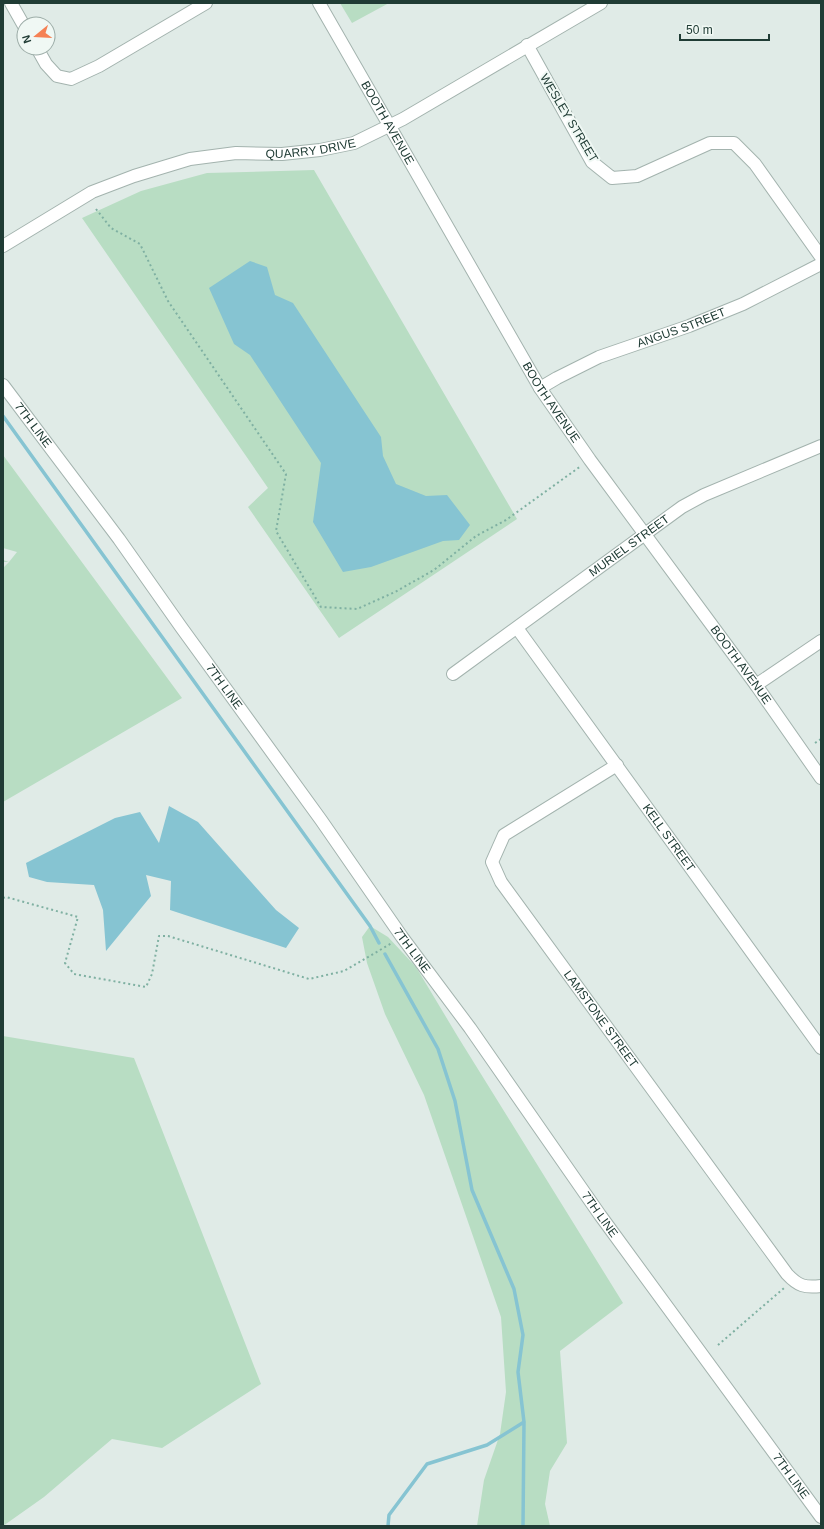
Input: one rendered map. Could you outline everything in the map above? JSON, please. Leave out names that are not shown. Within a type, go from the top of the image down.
[{"type":"street","points":[[11,3],[18,16]]},
{"type":"street","points":[[42,56],[46,64],[57,76],[72,79],[99,66],[188,7],[206,3]]},
{"type":"street","name":"BOOTH AVENUE","points":[[319,3],[540,388],[644,534],[756,685],[821,778]]},
{"type":"street","name":"QUARRY DRIVE","points":[[3,246],[92,192],[134,176],[190,160],[236,153],[282,154],[320,150],[354,143],[402,119],[601,3]]},
{"type":"street","name":"WESLEY STREET","points":[[527,45],[592,162],[612,178],[637,176],[710,143],[734,144],[755,164],[821,257]]},
{"type":"street","name":"ANGUS STREET","points":[[540,388],[599,357],[689,326],[743,304],[821,264]]},
{"type":"street","name":"7TH LINE","points":[[3,385],[119,539],[321,820],[402,937],[470,1028],[600,1215],[821,1517]]},
{"type":"street","name":"MURIEL STREET","points":[[453,674],[682,507],[704,495],[821,446]]},
{"type":"street","name":"KELL STREET","points":[[517,628],[821,1048]]},
{"type":"street","points":[[756,685],[821,641]]},
{"type":"street","name":"LAMSTONE STREET","points":[[617,765],[504,835],[492,862],[501,882],[787,1274],[795,1283],[808,1287],[821,1286]]},
{"type":"path","points":[[96,209],[111,228],[140,244],[168,301],[286,474],[276,531],[321,607],[357,609],[395,592],[434,570],[476,536],[506,520],[578,469]]},
{"type":"path","points":[[815,743],[821,739]]},
{"type":"path","points":[[3,898],[6,897],[78,917],[65,963],[74,974],[146,987],[152,974],[159,936],[168,936],[309,979],[344,971],[402,937]]},
{"type":"path","points":[[718,1345],[785,1288]]},
{"type":"green space","points":[[340,3],[389,3],[352,23]]},
{"type":"green space","points":[[314,170],[517,519],[339,638],[248,507],[268,488],[82,218],[141,191],[207,173]]},
{"type":"green space","points":[[3,455],[182,698],[3,802],[3,568],[17,552],[3,548]]},
{"type":"green space","points":[[370,926],[388,937],[416,967],[623,1303],[560,1351],[567,1443],[550,1471],[545,1504],[550,1526],[477,1526],[484,1480],[500,1434],[506,1392],[501,1317],[424,1095],[385,1014],[367,963],[362,937]]},
{"type":"green space","points":[[3,1036],[134,1058],[261,1384],[162,1448],[112,1439],[44,1497],[3,1526]]},
{"type":"water","points":[[250,261],[267,267],[275,295],[293,303],[381,437],[383,456],[396,484],[426,496],[447,495],[470,525],[459,540],[443,541],[371,567],[343,572],[313,522],[321,463],[250,355],[234,344],[209,288]]},
{"type":"water","points":[[169,806],[198,822],[276,910],[299,928],[286,948],[170,910],[171,881],[146,875],[151,896],[106,951],[103,910],[94,885],[47,882],[29,877],[26,863],[115,818],[140,812],[159,843]]},
{"type":"waterway","points":[[3,416],[370,926],[379,943]]},
{"type":"waterway","points":[[385,954],[438,1049],[455,1101],[472,1190],[514,1289],[523,1335],[518,1372],[524,1422],[523,1526]]},
{"type":"waterway","points":[[388,1526],[389,1515],[427,1464],[487,1445],[524,1422]]}]
